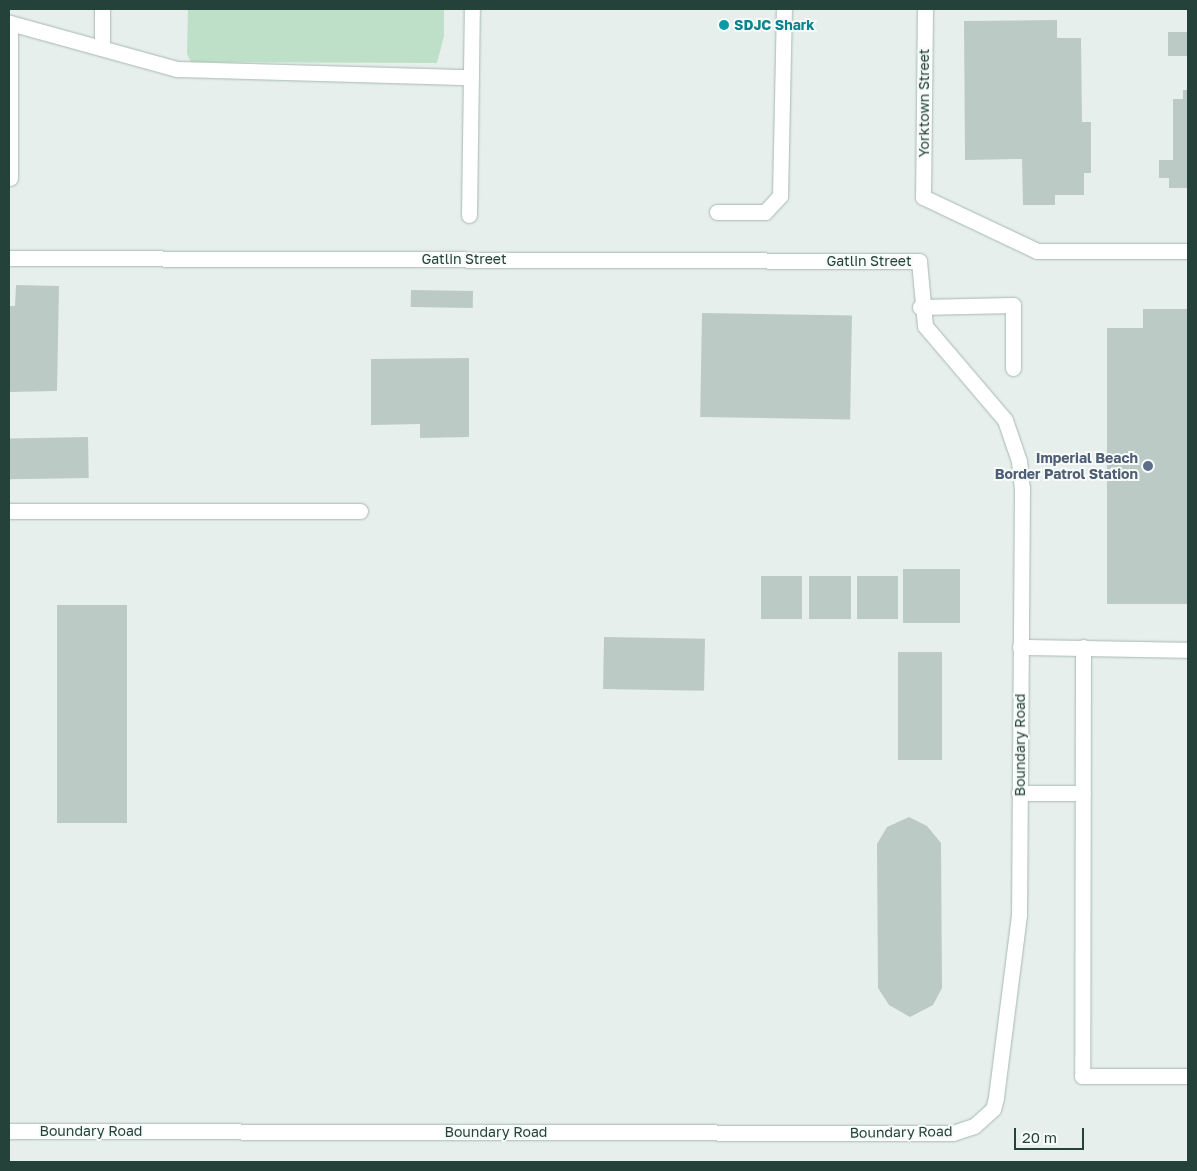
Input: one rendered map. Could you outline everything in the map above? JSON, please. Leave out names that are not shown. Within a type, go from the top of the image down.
[{"type":"street","points":[[102,9],[102,48]]},
{"type":"street","points":[[469,215],[472,9]]},
{"type":"street","points":[[717,212],[765,212],[780,196],[784,9]]},
{"type":"street","name":"Yorktown Street","points":[[925,9],[923,197],[1037,251],[1188,251]]},
{"type":"street","points":[[10,178],[10,23],[177,69],[471,77]]},
{"type":"street","name":"Gatlin Street","points":[[9,258],[919,261]]},
{"type":"street","name":"Boundary Road","points":[[9,1132],[953,1133],[974,1126],[993,1109],[996,1098],[1019,916],[1022,488],[1014,439],[991,400],[940,348],[925,326],[920,307],[919,261]]},
{"type":"street","points":[[920,307],[1013,305],[1014,368]]},
{"type":"street","points":[[9,511],[360,511]]},
{"type":"street","points":[[1020,647],[1188,650]]},
{"type":"street","points":[[1083,647],[1082,1076],[1188,1076]]},
{"type":"street","points":[[1019,793],[1083,793]]},
{"type":"green space","points":[[188,9],[444,9],[444,36],[437,63],[191,62],[187,54]]},
{"type":"building","points":[[1057,20],[1057,38],[1081,38],[1082,122],[1091,122],[1091,173],[1084,173],[1084,195],[1055,195],[1055,205],[1023,205],[1022,159],[965,160],[964,21]]},
{"type":"building","points":[[1168,32],[1188,32],[1188,56],[1168,56]]},
{"type":"building","points":[[1183,90],[1188,90],[1188,188],[1169,188],[1169,178],[1159,178],[1159,160],[1173,160],[1173,99],[1183,99]]},
{"type":"building","points":[[16,285],[59,286],[57,391],[9,392],[9,306],[15,306]]},
{"type":"building","points":[[411,290],[473,291],[473,308],[411,307]]},
{"type":"building","name":"Imperial Beach Border Patrol Station","points":[[1143,309],[1188,309],[1188,604],[1107,604],[1107,328],[1143,328]]},
{"type":"building","points":[[702,313],[852,316],[850,420],[700,417]]},
{"type":"building","points":[[469,358],[469,437],[420,438],[420,424],[371,425],[371,359]]},
{"type":"building","points":[[88,437],[89,478],[10,479],[9,438]]},
{"type":"building","points":[[903,569],[960,569],[960,623],[903,623]]},
{"type":"building","points":[[761,576],[802,576],[802,619],[761,619]]},
{"type":"building","points":[[809,576],[851,576],[851,619],[809,619]]},
{"type":"building","points":[[857,576],[898,576],[898,619],[857,619]]},
{"type":"building","points":[[57,605],[127,605],[127,823],[57,823]]},
{"type":"building","points":[[604,637],[705,639],[704,691],[603,689]]},
{"type":"building","points":[[898,652],[942,652],[942,760],[898,760]]},
{"type":"building","points":[[909,817],[927,826],[941,843],[942,988],[933,1005],[910,1017],[889,1005],[878,988],[877,844],[887,827]]},
{"type":"place","name":"SDJC Shark","points":[[724,25]]},
{"type":"place","name":"Imperial Beach Border Patrol Station","points":[[1148,466]]}]
